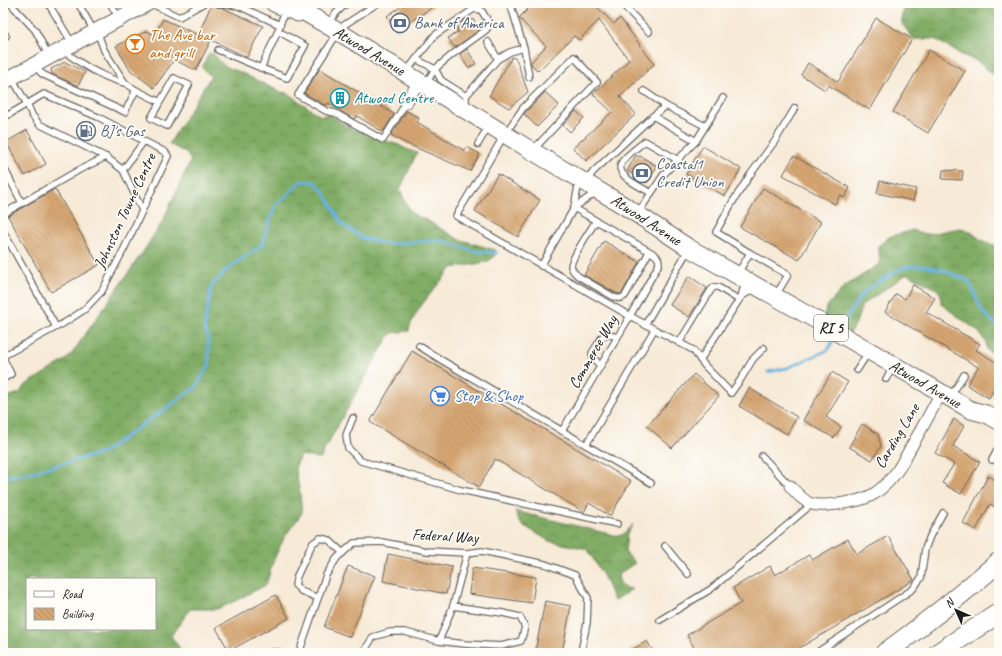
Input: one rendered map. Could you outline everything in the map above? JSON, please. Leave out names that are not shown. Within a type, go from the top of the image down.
[{"type":"highway","points":[[885,653],[954,601],[999,562]]},
{"type":"highway","points":[[938,653],[999,613]]},
{"type":"main road","points":[[7,79],[149,3]]},
{"type":"main road","name":"Atwood Avenue","points":[[291,5],[416,80],[466,103],[489,125],[637,214],[689,248],[865,346],[890,372],[945,396],[971,410],[986,414],[999,421]]},
{"type":"main road","name":"Atwood Avenue","points":[[971,410],[981,421],[999,432]]},
{"type":"street","points":[[406,104],[416,80]]},
{"type":"street","name":"Carding Lane","points":[[811,505],[822,506],[860,500],[877,492],[889,484],[945,396]]},
{"type":"street","points":[[790,486],[801,498],[811,505]]},
{"type":"lane","points":[[10,3],[35,30],[77,61],[114,81],[125,83],[160,102]]},
{"type":"lane","points":[[48,3],[61,50]]},
{"type":"lane","points":[[78,3],[96,31],[104,50],[125,83]]},
{"type":"lane","points":[[110,3],[119,18]]},
{"type":"lane","points":[[149,3],[179,17],[204,3]]},
{"type":"lane","points":[[218,3],[239,6],[279,28],[305,46],[287,78],[218,50]]},
{"type":"lane","points":[[347,3],[336,13],[331,28],[298,95],[326,112],[335,114],[383,140],[406,104]]},
{"type":"lane","points":[[331,28],[378,3]]},
{"type":"lane","points":[[510,3],[524,48],[529,77]]},
{"type":"lane","points":[[621,3],[649,32]]},
{"type":"lane","points":[[261,68],[291,5]]},
{"type":"lane","points":[[474,10],[481,10],[490,24],[486,30],[435,69],[416,80],[416,58],[435,35],[474,10]]},
{"type":"lane","points":[[3,31],[6,36],[3,38]]},
{"type":"lane","points":[[488,42],[498,59]]},
{"type":"lane","points":[[416,58],[435,69],[441,80],[466,103],[498,59],[510,52],[524,48]]},
{"type":"lane","points":[[532,151],[597,82],[574,57],[523,108],[505,134],[456,216],[630,316],[659,264],[659,260],[650,252],[574,208]]},
{"type":"lane","points":[[35,64],[44,75],[125,112],[136,90]]},
{"type":"lane","points":[[174,78],[189,86],[167,126],[151,118],[160,102],[174,78]]},
{"type":"lane","points":[[7,79],[27,104],[32,115],[39,124],[106,157],[123,170],[142,210]]},
{"type":"lane","points":[[644,91],[666,106],[705,126]]},
{"type":"lane","name":"Johnston Towne Centre","points":[[3,379],[11,374],[3,357],[84,310],[102,291],[168,156],[165,152],[98,117],[44,94],[27,104]]},
{"type":"lane","points":[[637,214],[664,174],[696,140],[723,98]]},
{"type":"lane","points":[[3,118],[27,104]]},
{"type":"lane","points":[[541,266],[588,184],[593,172],[653,116],[666,106]]},
{"type":"lane","points":[[775,297],[788,275],[716,232],[732,203],[775,141],[795,108]]},
{"type":"lane","points":[[653,116],[696,140]]},
{"type":"lane","points":[[478,144],[489,125]]},
{"type":"lane","points":[[123,170],[144,141]]},
{"type":"lane","points":[[651,193],[625,177],[620,167],[622,161],[645,141],[678,160]]},
{"type":"lane","points":[[3,214],[79,170],[106,157]]},
{"type":"lane","points":[[3,166],[22,202]]},
{"type":"lane","points":[[574,208],[588,184]]},
{"type":"lane","points":[[596,221],[574,257],[571,268],[574,273],[612,296],[617,298],[625,296],[650,252]]},
{"type":"lane","points":[[3,231],[56,327]]},
{"type":"lane","name":"Commerce Way","points":[[562,431],[630,316],[645,325],[689,248]]},
{"type":"lane","points":[[700,360],[740,299],[746,280],[750,253]]},
{"type":"lane","points":[[740,299],[746,280]]},
{"type":"lane","points":[[679,343],[714,287],[718,287],[740,299]]},
{"type":"lane","points":[[645,325],[692,350],[732,393],[753,359],[764,348]]},
{"type":"lane","points":[[586,445],[654,330]]},
{"type":"lane","points":[[600,366],[593,357],[592,353],[602,337],[608,334],[618,337]]},
{"type":"lane","points":[[419,346],[651,484]]},
{"type":"lane","points":[[857,370],[865,346]]},
{"type":"lane","points":[[945,396],[964,375]]},
{"type":"lane","points":[[353,418],[346,435],[348,448],[361,461],[461,490],[617,524]]},
{"type":"lane","points":[[992,460],[999,447]]},
{"type":"lane","points":[[762,456],[790,486]]},
{"type":"lane","points":[[660,620],[711,589],[811,505]]},
{"type":"lane","points":[[816,653],[913,589],[921,578],[925,549],[930,536],[943,513]]},
{"type":"lane","points":[[318,598],[301,592],[295,585],[297,576],[312,544],[320,538],[329,540],[343,553]]},
{"type":"lane","name":"Federal Way","points":[[299,653],[326,575],[337,558],[354,543],[382,542],[428,551],[467,553],[482,551],[545,564],[575,575],[588,598],[587,623],[580,653]]},
{"type":"lane","points":[[665,546],[688,574]]},
{"type":"lane","points":[[439,641],[453,606],[467,553]]},
{"type":"lane","points":[[363,653],[373,637],[390,632],[405,632],[439,641],[465,644],[501,646],[521,641],[525,627],[520,617],[453,606]]},
{"type":"lane","points":[[265,653],[281,653]]},
{"type":"green space","points":[[909,3],[999,3],[999,83],[993,74],[977,61],[960,54],[935,39],[914,39],[902,24],[902,14]]},
{"type":"green space","points":[[209,53],[214,54],[227,67],[280,92],[287,93],[319,115],[322,116],[328,114],[353,130],[364,130],[382,140],[399,145],[417,153],[400,189],[408,207],[418,217],[423,218],[458,239],[495,250],[494,257],[487,262],[452,268],[420,307],[409,331],[392,333],[387,339],[323,452],[321,459],[301,455],[295,468],[302,513],[285,536],[274,559],[266,585],[217,609],[190,609],[171,636],[183,653],[3,653],[3,521],[6,506],[3,502],[3,398],[20,393],[24,386],[67,359],[147,246],[162,222],[191,160],[186,153],[169,144],[211,76],[202,68]]},
{"type":"green space","points":[[960,228],[971,232],[981,240],[999,247],[999,357],[987,350],[986,342],[978,331],[941,304],[941,295],[937,289],[907,274],[862,305],[856,323],[847,337],[820,323],[828,305],[844,287],[878,265],[880,260],[878,246],[889,237],[913,230],[919,233],[929,234]]},
{"type":"green space","points":[[515,511],[618,536],[622,535],[633,524],[627,534],[625,552],[635,563],[620,573],[618,577],[623,586],[632,589],[614,601],[603,575],[587,549],[549,541],[521,524]]},
{"type":"building","points":[[212,3],[216,7],[223,8],[263,26],[247,57],[211,40],[196,70],[174,60],[154,88],[130,70],[116,46],[147,31],[155,35],[163,19],[198,35]]},
{"type":"building","name":"Bank of America","points":[[406,3],[439,3],[397,30],[387,16]]},
{"type":"building","points":[[534,3],[593,3],[614,24],[620,18],[654,64],[620,97],[636,114],[586,161],[573,148],[612,112],[593,94],[629,60],[599,20],[579,40],[574,36],[538,71],[531,64],[531,62],[546,46],[519,18]]},
{"type":"building","points":[[470,17],[471,20],[473,19],[479,30],[454,47],[448,38],[459,31],[456,26]]},
{"type":"building","points":[[876,18],[912,39],[870,110],[828,85],[825,90],[801,75],[808,63],[838,82]]},
{"type":"building","points":[[467,49],[476,64],[468,68],[460,54]]},
{"type":"building","points":[[929,50],[965,71],[928,133],[893,112]]},
{"type":"building","points":[[512,57],[516,59],[528,92],[509,108],[489,96]]},
{"type":"building","points":[[65,62],[85,72],[78,86],[52,74],[51,69]]},
{"type":"building","name":"Atwood Centre","points":[[320,69],[394,114],[383,132],[357,116],[354,119],[328,103],[326,106],[304,93]]},
{"type":"building","points":[[545,92],[559,105],[537,127],[524,114]]},
{"type":"building","points":[[407,111],[419,118],[417,122],[465,151],[467,147],[480,154],[470,171],[405,143],[391,135]]},
{"type":"building","points":[[576,111],[584,118],[570,132],[563,125]]},
{"type":"building","points":[[27,130],[46,164],[25,176],[6,142]]},
{"type":"building","points":[[703,146],[741,169],[725,196],[686,174]]},
{"type":"building","name":"Coastal1 Credit Union","points":[[636,155],[657,166],[647,183],[644,181],[642,183],[638,181],[634,178],[636,176],[627,171]]},
{"type":"building","points":[[794,156],[850,188],[844,198],[840,195],[835,204],[783,175]]},
{"type":"building","points":[[943,170],[963,171],[962,180],[942,179]]},
{"type":"building","points":[[498,174],[540,200],[518,237],[475,211]]},
{"type":"building","points":[[880,181],[916,189],[913,201],[877,193]]},
{"type":"building","points":[[763,188],[821,222],[799,260],[740,227]]},
{"type":"building","points":[[55,189],[99,265],[51,292],[8,216]]},
{"type":"building","points":[[604,241],[639,262],[622,293],[620,294],[584,275]]},
{"type":"building","points":[[689,276],[707,288],[689,317],[670,305]]},
{"type":"building","points":[[913,285],[935,298],[926,312],[980,344],[976,350],[999,364],[999,368],[995,375],[999,377],[999,382],[989,398],[967,385],[978,367],[885,312],[896,294],[905,299]]},
{"type":"building","points":[[412,351],[631,481],[610,516],[589,503],[584,512],[495,459],[479,487],[370,422]]},
{"type":"building","points":[[832,372],[848,382],[826,417],[841,427],[834,438],[803,420]]},
{"type":"building","points":[[694,374],[719,396],[672,448],[647,426]]},
{"type":"building","points":[[749,388],[797,417],[787,434],[739,406]]},
{"type":"building","points":[[954,419],[964,426],[953,446],[980,462],[961,494],[942,483],[954,464],[935,453]]},
{"type":"building","points":[[862,424],[878,434],[881,446],[872,460],[849,447]]},
{"type":"building","points":[[988,476],[999,482],[999,500],[995,507],[990,504],[976,530],[963,523]]},
{"type":"building","points":[[888,536],[914,580],[791,653],[697,653],[687,635],[741,603],[733,588],[770,566],[775,575],[809,555],[812,560],[848,539],[857,554]]},
{"type":"building","points":[[388,554],[452,567],[446,594],[383,581]]},
{"type":"building","points":[[348,566],[375,576],[350,637],[324,627]]},
{"type":"building","points":[[472,568],[536,577],[532,603],[469,594]]},
{"type":"building","points":[[276,595],[289,618],[229,651],[216,628]]},
{"type":"building","points":[[545,601],[571,606],[562,653],[535,653]]},
{"type":"building","points":[[647,641],[654,653],[627,653]]},
{"type":"waterway","points":[[3,477],[24,474],[102,453],[196,387],[209,365],[208,338],[204,327],[212,285],[230,267],[262,245],[274,208],[301,181],[314,182],[323,190],[342,224],[362,238],[387,244],[440,240],[474,251],[497,253]]},
{"type":"waterway","points":[[841,327],[865,291],[898,270],[910,266],[924,266],[943,270],[969,281],[982,311],[999,328]]},
{"type":"waterway","points":[[768,372],[787,368],[828,350],[833,341]]},
{"type":"place","name":"Bank of America","points":[[400,23]]},
{"type":"place","name":"The Ave bar and grill","points":[[135,44]]},
{"type":"place","name":"Atwood Centre","points":[[340,98]]},
{"type":"place","name":"BJ's Gas","points":[[86,131]]},
{"type":"place","name":"Coastal1 Credit Union","points":[[642,173]]},
{"type":"place","name":"Stop & Shop","points":[[440,396]]}]
